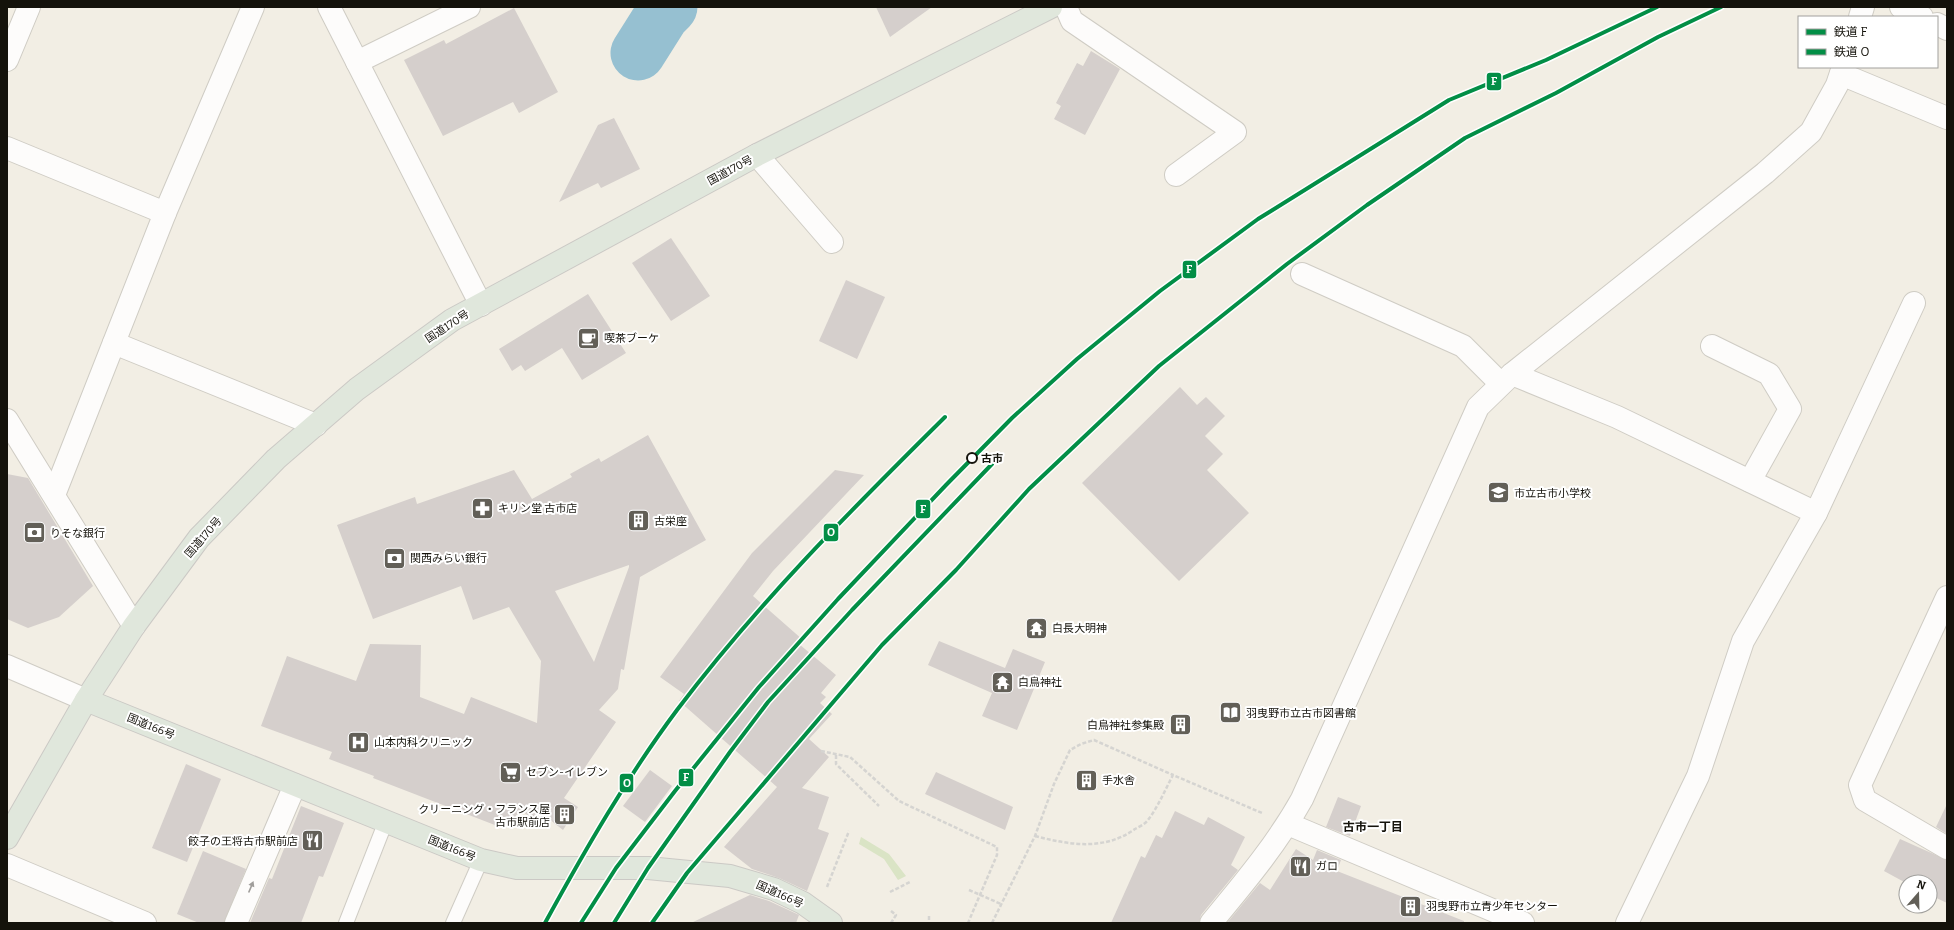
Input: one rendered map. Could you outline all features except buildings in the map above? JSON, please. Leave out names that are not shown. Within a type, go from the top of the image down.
[{"type":"highway","name":"国道170号","points":[[7,838],[86,700],[134,626],[199,538],[276,459],[358,389],[452,320],[757,155],[1037,10]]},
{"type":"highway","name":"国道166号","points":[[86,700],[481,860],[516,868],[648,868],[730,876],[774,889],[803,903],[831,923]]},
{"type":"street","points":[[7,60],[29,7]]},
{"type":"street","points":[[54,495],[165,213],[253,7]]},
{"type":"street","points":[[329,7],[481,305]]},
{"type":"street","points":[[357,62],[469,7]]},
{"type":"street","points":[[1066,7],[1072,21],[1235,132],[1176,175]]},
{"type":"street","points":[[1902,7],[1920,16]]},
{"type":"street","points":[[1938,24],[1947,29]]},
{"type":"street","points":[[1210,923],[1268,854],[1288,824],[1302,799],[1478,407],[1506,379],[1765,173],[1811,132],[1838,85],[1842,70],[1947,118]]},
{"type":"street","points":[[7,148],[165,213]]},
{"type":"street","points":[[757,155],[832,242]]},
{"type":"street","points":[[1302,274],[1463,346],[1506,379],[1617,417],[1816,513]]},
{"type":"street","points":[[1627,923],[1698,776],[1742,641],[1816,513],[1914,303]]},
{"type":"street","points":[[114,343],[316,425]]},
{"type":"street","points":[[1712,346],[1770,374],[1790,410],[1750,481]]},
{"type":"street","points":[[7,420],[134,626]]},
{"type":"street","points":[[1947,597],[1860,785],[1865,800],[1947,848]]},
{"type":"street","points":[[7,666],[86,700]]},
{"type":"street","points":[[236,923],[295,785]]},
{"type":"street","points":[[1288,824],[1523,923]]},
{"type":"street","points":[[7,865],[145,923]]},
{"type":"lane","points":[[346,923],[386,821]]},
{"type":"lane","points":[[453,923],[481,860]]},
{"type":"path","points":[[992,923],[1036,836],[1054,784],[1070,750],[1081,744],[1094,740],[1288,824]]},
{"type":"path","points":[[821,751],[850,757],[899,801],[997,846],[997,855],[968,923]]},
{"type":"path","points":[[836,755],[836,764],[880,806]]},
{"type":"path","points":[[1036,836],[1074,845],[1100,844],[1124,837],[1147,822],[1161,800],[1173,775]]},
{"type":"path","points":[[825,893],[850,832]]},
{"type":"path","points":[[890,892],[910,882]]},
{"type":"path","points":[[969,890],[1001,904]]},
{"type":"path","points":[[891,911],[896,915],[891,923]]},
{"type":"path","points":[[929,916],[929,923]]},
{"type":"green space","points":[[861,837],[889,854],[906,876],[898,880],[884,859],[859,844]]},
{"type":"waterway","points":[[638,53],[662,15],[670,7]]},
{"type":"rail line","name":"F","points":[[581,923],[616,868],[675,791],[759,687],[838,599],[946,485],[1012,418],[1077,359],[1160,291],[1258,219],[1449,100],[1546,60],[1657,7]]},
{"type":"rail line","name":"F","points":[[652,923],[687,873],[882,645],[956,570],[1029,489],[1159,366],[1287,264],[1367,205],[1465,138],[1556,93],[1658,37],[1721,7]]},
{"type":"rail line","name":"O","points":[[545,923],[591,841],[641,761],[677,710],[739,633],[772,595],[840,523],[945,417]]},
{"type":"rail line","name":"O","points":[[614,923],[648,868],[730,752],[768,702],[852,610],[992,464]]},
{"type":"place","name":"喫茶ブーケ","points":[[588,338]]},
{"type":"place","name":"古市","points":[[972,458]]},
{"type":"place","name":"市立古市小学校","points":[[1498,493]]},
{"type":"place","name":"キリン堂 古市店","points":[[482,508]]},
{"type":"place","name":"古栄座","points":[[639,521]]},
{"type":"place","name":"りそな銀行","points":[[35,533]]},
{"type":"place","name":"関西みらい銀行","points":[[394,558]]},
{"type":"place","name":"白長大明神","points":[[1037,628]]},
{"type":"place","name":"白鳥神社","points":[[1003,682]]},
{"type":"place","name":"羽曳野市立古市図書館","points":[[1231,713]]},
{"type":"place","name":"白鳥神社参集殿","points":[[1180,725]]},
{"type":"place","name":"山本内科クリニック","points":[[358,742]]},
{"type":"place","name":"セブン-イレブン","points":[[511,772]]},
{"type":"place","name":"手水舎","points":[[1087,780]]},
{"type":"place","name":"クリーニング・フランス屋 古市駅前店","points":[[565,815]]},
{"type":"place","name":"餃子の王将古市駅前店","points":[[313,841]]},
{"type":"place","name":"ガロ","points":[[1301,866]]},
{"type":"place","name":"羽曳野市立青少年センター","points":[[1410,906]]},
{"type":"district","name":"古市一丁目","points":[[1373,827]]}]
